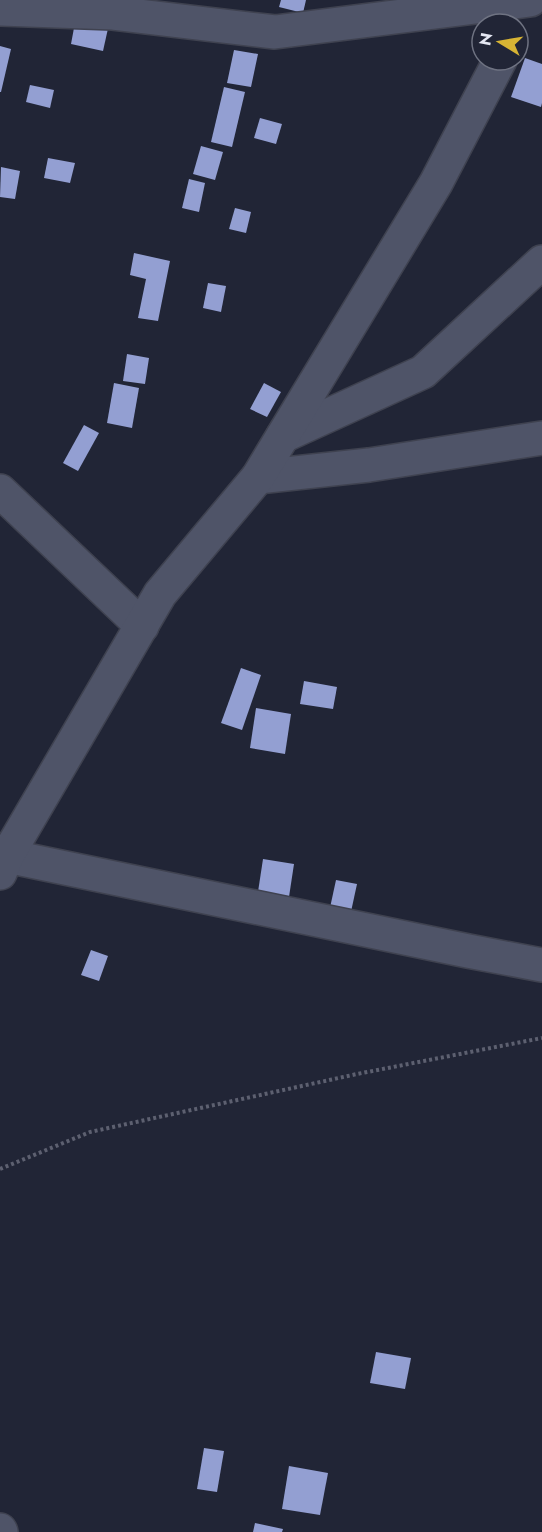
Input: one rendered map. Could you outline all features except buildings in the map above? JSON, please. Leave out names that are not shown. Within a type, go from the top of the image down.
[{"type":"street","points":[[0,9],[113,7],[275,32],[531,0]]},
{"type":"street","points":[[495,72],[436,183],[258,477],[160,594],[2,862],[542,965]]},
{"type":"street","points":[[283,436],[423,372],[542,262]]},
{"type":"street","points":[[258,477],[369,465],[542,438]]},
{"type":"street","points":[[0,492],[142,626]]},
{"type":"path","points":[[0,1169],[90,1132],[357,1074],[542,1038]]}]
